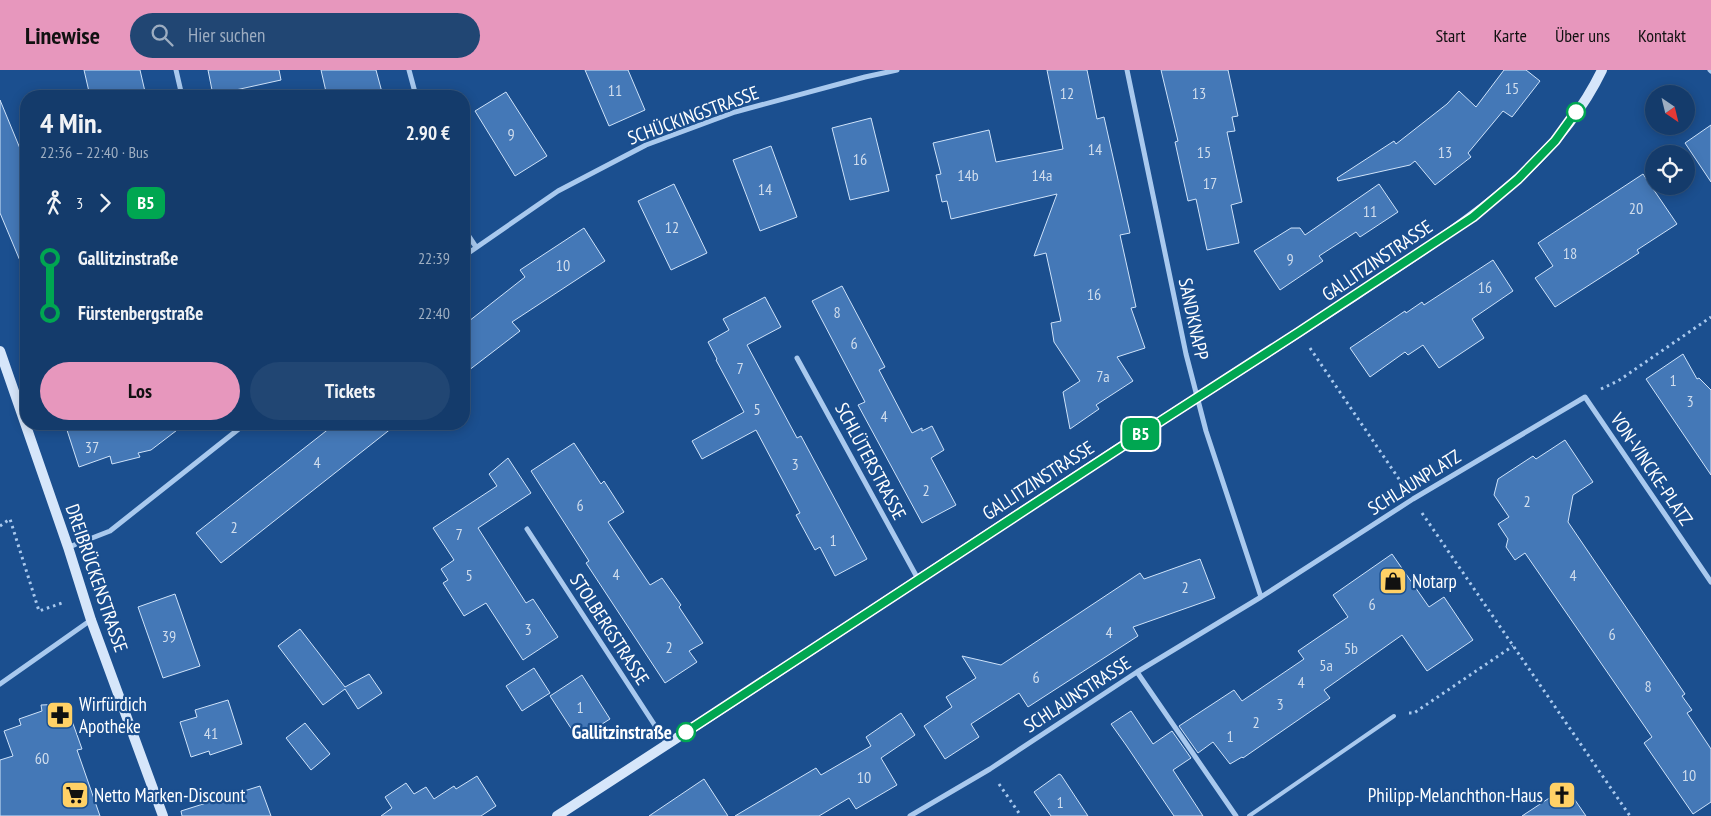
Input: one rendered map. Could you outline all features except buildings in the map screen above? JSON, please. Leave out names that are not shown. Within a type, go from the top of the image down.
[{"type":"street","points":[[176,70],[181,90]]},
{"type":"street","points":[[409,70],[414,90]]},
{"type":"street","name":"SCHÜCKINGSTRASSE","points":[[470,252],[558,191],[646,145],[735,112],[897,70]]},
{"type":"street","name":"SANDKNAPP","points":[[1127,70],[1186,354],[1206,430],[1261,597]]},
{"type":"street","name":"GALLITZINSTRASSE","points":[[557,816],[1473,217],[1518,179],[1555,141],[1596,83],[1602,70]]},
{"type":"street","points":[[470,238],[476,247]]},
{"type":"street","name":"DREIBRÜCKENSTRASSE","points":[[0,351],[20,409]]},
{"type":"street","name":"SCHLÜTERSTRASSE","points":[[797,358],[918,579]]},
{"type":"street","name":"SCHLAUNPLATZ","points":[[1261,597],[1413,499],[1585,397]]},
{"type":"street","name":"VON-VINCKE-PLATZ","points":[[1585,397],[1711,582]]},
{"type":"street","name":"DREIBRÜCKENSTRASSE","points":[[27,430],[91,620],[163,816]]},
{"type":"street","points":[[68,547],[110,531],[237,430]]},
{"type":"street","name":"STOLBERGSTRASSE","points":[[527,529],[668,744]]},
{"type":"street","name":"SCHLAUNSTRASSE","points":[[910,816],[990,769],[1137,672],[1261,597]]},
{"type":"street","points":[[0,684],[91,620]]},
{"type":"street","points":[[1137,672],[1236,816]]},
{"type":"lane","points":[[1249,816],[1394,716]]},
{"type":"path","points":[[1585,397],[1618,381],[1711,317]]},
{"type":"path","points":[[1299,332],[1630,816]]},
{"type":"path","points":[[0,526],[10,520],[40,611],[84,596]]},
{"type":"path","points":[[1394,716],[1414,713],[1513,646]]},
{"type":"path","points":[[990,769],[1022,816]]},
{"type":"bus line","name":"B5","points":[[686,732],[1473,217],[1518,179],[1555,141],[1576,112]]},
{"type":"place","name":"Notarp","points":[[1393,581]]},
{"type":"place","name":"Wirfürdich Apotheke","points":[[60,715]]},
{"type":"place","name":"Gallitzinstraße","points":[[686,732]]},
{"type":"place","name":"Netto Marken-Discount","points":[[75,795]]},
{"type":"place","name":"Philipp-Melanchthon-Haus","points":[[1562,795]]}]
